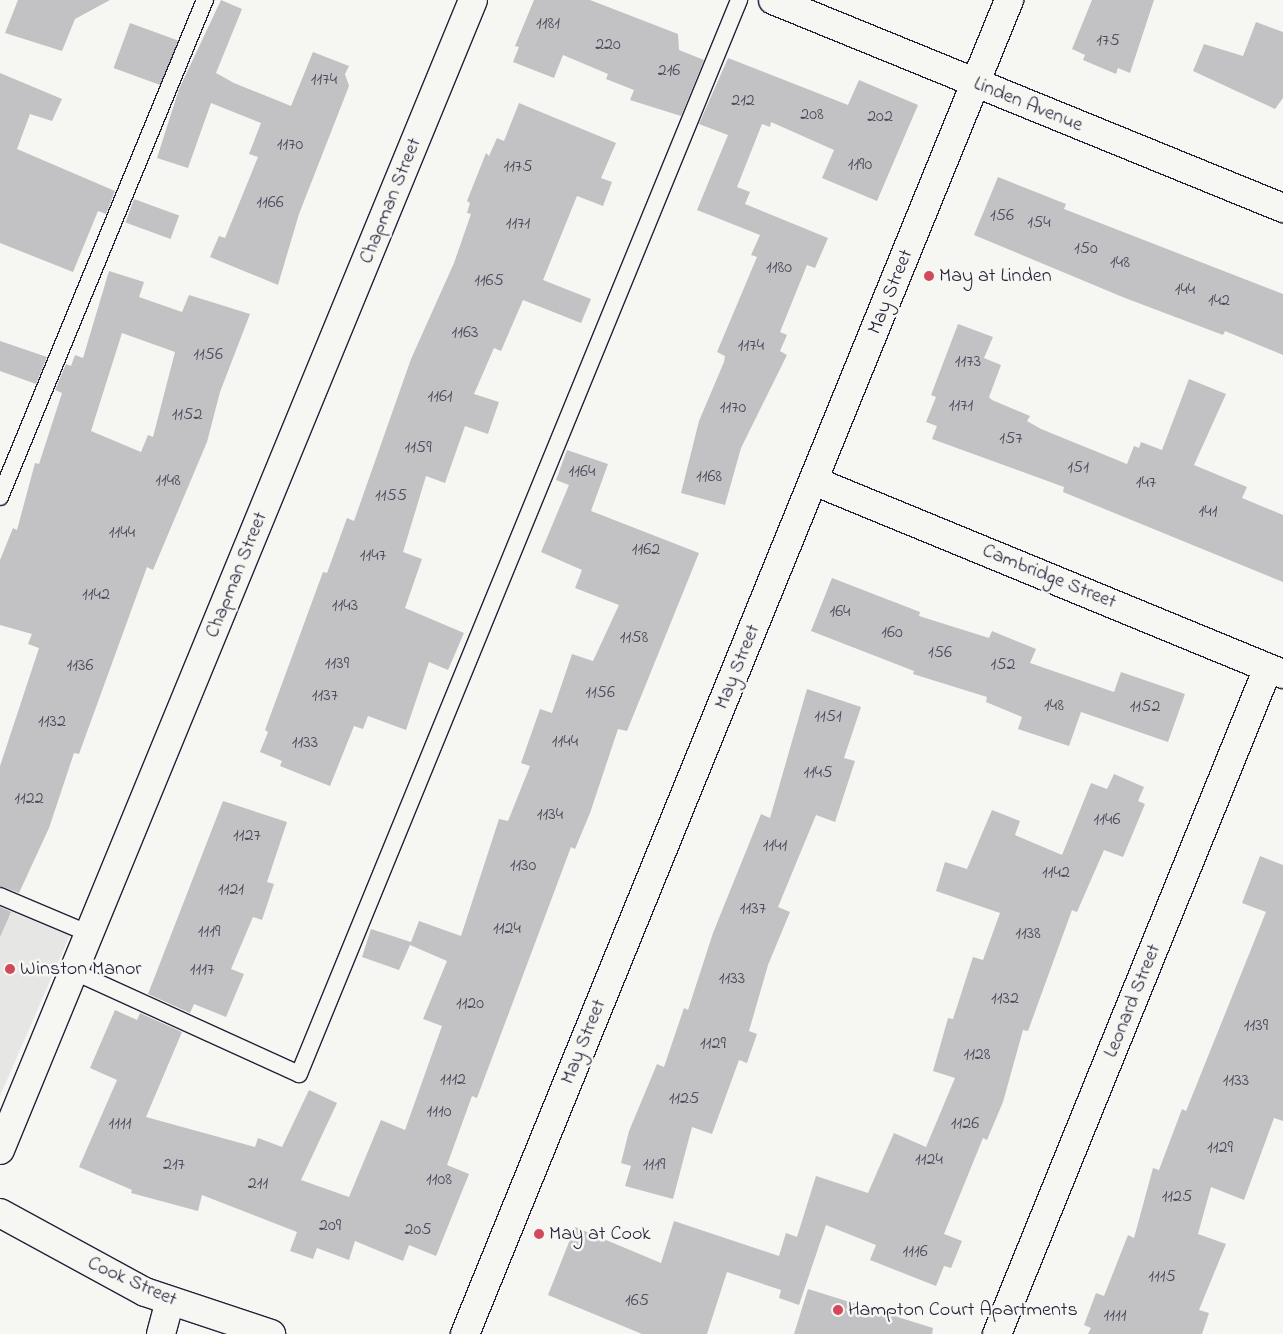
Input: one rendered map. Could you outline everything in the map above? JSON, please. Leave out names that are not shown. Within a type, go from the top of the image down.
[{"type":"street","name":"Chapman Street","points":[[0,1150],[75,972],[473,0]]},
{"type":"street","name":"Linden Avenue","points":[[773,0],[1283,208]]},
{"type":"street","name":"May Street","points":[[465,1334],[1009,0]]},
{"type":"street","name":"Cambridge Street","points":[[814,481],[1276,671]]},
{"type":"street","name":"Leonard Street","points":[[997,1334],[1276,671]]},
{"type":"street","name":"Cook Street","points":[[0,1213],[102,1272],[170,1301],[271,1334]]},
{"type":"street","points":[[161,1334],[170,1301]]},
{"type":"lane","points":[[0,497],[205,0]]},
{"type":"lane","points":[[75,972],[299,1074],[739,0]]},
{"type":"lane","points":[[0,896],[90,934]]},
{"type":"shaded area","points":[[0,885],[76,921],[0,1096]]},
{"type":"building","points":[[18,0],[110,0],[75,19],[62,51],[5,33]]},
{"type":"building","points":[[221,0],[242,9],[216,73],[234,83],[291,106],[313,52],[349,66],[345,74],[349,86],[299,214],[278,285],[210,257],[219,236],[225,238],[258,157],[249,154],[261,123],[211,103],[188,168],[157,158],[179,89]]},
{"type":"building","points":[[534,0],[590,0],[678,34],[679,50],[704,60],[681,116],[630,100],[634,90],[606,79],[608,74],[563,55],[554,78],[513,62],[519,47],[515,46]]},
{"type":"building","points":[[1092,0],[1154,0],[1130,73],[1118,68],[1116,74],[1083,60],[1085,55],[1072,49]]},
{"type":"building","points":[[1256,22],[1283,32],[1283,98],[1275,109],[1193,71],[1204,44],[1243,56]]},
{"type":"building","points":[[130,23],[178,40],[162,86],[114,68]]},
{"type":"building","points":[[728,58],[848,105],[859,80],[918,105],[877,201],[822,178],[834,150],[771,122],[770,127],[762,124],[737,187],[750,192],[745,204],[828,238],[815,268],[807,265],[780,332],[787,335],[780,351],[787,355],[741,448],[725,505],[681,493],[699,421],[724,362],[725,356],[717,352],[757,257],[751,255],[760,235],[697,210],[728,135],[699,124]]},
{"type":"building","points":[[0,73],[62,99],[52,121],[30,114],[17,149],[115,191],[106,214],[98,211],[73,272],[0,243]]},
{"type":"building","points":[[519,103],[616,143],[601,178],[612,182],[603,206],[577,196],[543,280],[591,299],[581,323],[523,300],[501,351],[494,348],[474,394],[499,402],[488,434],[465,426],[445,483],[426,476],[403,552],[422,559],[405,608],[464,633],[448,670],[429,662],[406,730],[368,716],[363,729],[354,726],[330,786],[280,766],[282,761],[260,752],[268,732],[265,730],[323,572],[327,573],[347,518],[354,521],[411,359],[454,263],[471,214],[467,213],[470,203],[467,201],[486,153],[489,156],[497,138],[504,141]]},
{"type":"building","points":[[998,177],[1066,204],[1064,209],[1283,294],[1283,355],[1225,331],[1223,335],[1125,298],[974,235]]},
{"type":"building","points":[[134,199],[179,215],[171,239],[125,222]]},
{"type":"building","points":[[109,271],[144,282],[139,297],[182,312],[189,295],[250,314],[220,392],[207,442],[153,570],[147,567],[79,754],[74,753],[49,828],[19,893],[0,886],[0,766],[39,648],[28,644],[32,634],[0,625],[0,560],[13,528],[17,530],[35,463],[39,464],[62,393],[55,390],[66,364],[71,366],[75,355],[83,358]],"holes":[[[122,333],[175,352],[153,437],[148,435],[141,452],[91,431]]]},
{"type":"building","points":[[958,324],[993,337],[984,358],[1001,365],[989,397],[992,400],[1030,416],[1027,421],[1041,429],[1127,464],[1134,446],[1139,448],[1141,442],[1162,450],[1189,379],[1226,394],[1194,465],[1247,487],[1242,498],[1283,515],[1283,582],[1063,492],[1064,487],[932,439],[937,426],[926,422],[936,397],[931,395]]},
{"type":"building","points":[[0,341],[47,357],[36,384],[0,371]]},
{"type":"building","points":[[567,450],[608,464],[591,511],[699,553],[627,731],[618,729],[590,813],[575,849],[571,847],[477,1098],[472,1096],[447,1165],[469,1174],[436,1256],[409,1245],[403,1261],[355,1241],[349,1260],[317,1248],[313,1259],[290,1251],[297,1232],[202,1195],[198,1211],[131,1193],[132,1190],[79,1167],[117,1080],[90,1068],[115,1010],[137,1020],[140,1013],[182,1032],[146,1117],[255,1147],[258,1138],[282,1147],[309,1090],[337,1103],[301,1180],[349,1197],[381,1120],[405,1130],[442,1026],[423,1019],[447,961],[410,945],[399,970],[362,957],[371,929],[411,942],[419,921],[461,936],[499,819],[508,821],[530,766],[521,763],[540,709],[552,713],[572,654],[593,661],[619,605],[575,588],[582,570],[541,552],[569,485],[556,480]]},
{"type":"building","points":[[832,578],[920,612],[919,616],[989,638],[992,631],[1036,649],[1030,663],[1114,692],[1121,672],[1185,694],[1168,742],[1081,712],[1069,746],[1018,729],[1022,717],[986,702],[987,697],[913,674],[914,671],[811,631]]},
{"type":"building","points":[[807,689],[861,707],[844,758],[855,761],[835,822],[816,815],[778,907],[790,912],[768,965],[749,1031],[757,1034],[747,1063],[739,1060],[712,1134],[692,1127],[673,1199],[625,1186],[631,1166],[621,1163],[629,1131],[657,1064],[664,1067],[684,1008],[688,1010],[713,933],[761,814],[770,818]]},
{"type":"building","points":[[1114,774],[1144,787],[1138,801],[1145,804],[1123,857],[1104,850],[1077,912],[1072,910],[1028,1031],[1023,1030],[1003,1102],[987,1140],[983,1138],[944,1234],[962,1241],[951,1268],[944,1266],[936,1286],[870,1260],[876,1245],[826,1225],[799,1305],[779,1298],[781,1290],[727,1272],[707,1334],[642,1334],[548,1295],[575,1227],[661,1263],[674,1221],[779,1256],[786,1233],[797,1237],[816,1176],[868,1193],[894,1133],[926,1147],[955,1078],[933,1071],[948,1018],[953,1019],[973,957],[983,960],[1000,913],[936,891],[945,862],[967,869],[992,810],[1020,821],[1015,835],[1062,855],[1091,783],[1107,789]]},
{"type":"building","points":[[223,801],[287,822],[267,882],[274,884],[262,920],[253,917],[231,969],[244,974],[226,1017],[194,1004],[190,1013],[148,994]]},
{"type":"building","points":[[1260,856],[1283,865],[1283,1121],[1274,1118],[1244,1200],[1211,1187],[1198,1234],[1226,1244],[1199,1310],[1209,1313],[1202,1334],[1088,1334],[1091,1328],[1084,1325],[1096,1293],[1104,1296],[1128,1235],[1134,1238],[1153,1168],[1159,1170],[1182,1109],[1186,1111],[1266,912],[1242,903]]},
{"type":"building","points":[[0,907],[11,912],[0,937]]},
{"type":"building","name":"Hampton Court Apartments","points":[[808,1289],[933,1328],[932,1334],[794,1334]]},
{"type":"place","name":"May at Linden","points":[[929,276]]},
{"type":"place","name":"Winston Manor","points":[[10,969]]},
{"type":"place","name":"May at Cook","points":[[539,1234]]},
{"type":"place","name":"Hampton Court Apartments","points":[[838,1310]]}]
